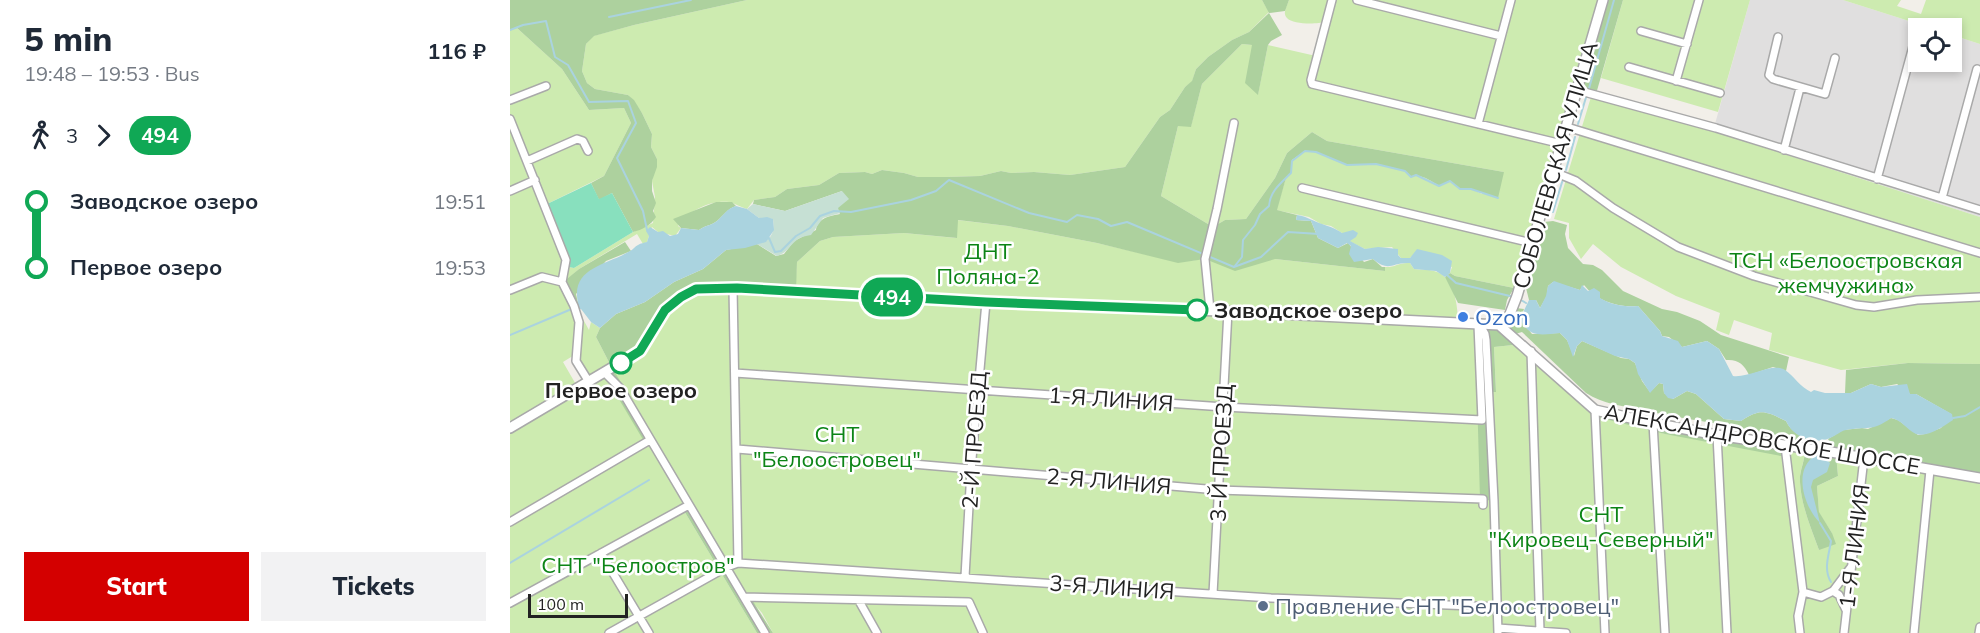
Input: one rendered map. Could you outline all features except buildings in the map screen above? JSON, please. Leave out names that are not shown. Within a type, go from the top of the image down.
[{"type":"street","points":[[1332,0],[1311,80],[1312,84],[1562,144]]},
{"type":"street","points":[[1357,0],[1502,36]]},
{"type":"street","points":[[1478,124],[1511,0]]},
{"type":"street","name":"СОБОЛЕВСКАЯ УЛИЦА","points":[[1499,325],[1508,319],[1513,308],[1603,0]]},
{"type":"street","points":[[1676,81],[1699,0]]},
{"type":"street","points":[[1641,31],[1686,44]]},
{"type":"street","points":[[1778,37],[1769,75],[1773,79],[1825,94],[1836,58]]},
{"type":"street","points":[[1877,179],[1908,65]]},
{"type":"street","points":[[1629,67],[1720,93]]},
{"type":"street","points":[[1942,198],[1977,69]]},
{"type":"street","points":[[510,100],[546,86]]},
{"type":"street","points":[[1784,150],[1800,88]]},
{"type":"street","points":[[1577,90],[1716,128],[1980,210]]},
{"type":"street","points":[[510,119],[566,260],[562,282],[579,322],[576,361],[589,382]]},
{"type":"street","points":[[1210,310],[1206,255],[1234,123]]},
{"type":"street","points":[[1567,127],[1980,253]]},
{"type":"street","points":[[527,161],[577,139],[583,141],[588,151]]},
{"type":"street","points":[[1554,172],[1576,181],[1613,208],[1678,247],[1754,276],[1856,305],[1874,307],[1917,300],[1980,297]]},
{"type":"street","points":[[510,191],[535,180]]},
{"type":"street","points":[[1302,188],[1532,243]]},
{"type":"street","points":[[510,290],[542,277],[562,282]]},
{"type":"street","points":[[510,428],[640,351],[665,310],[696,289],[733,288],[1499,325]]},
{"type":"street","points":[[733,288],[738,563]]},
{"type":"street","name":"2-Й ПРОЕЗД","points":[[965,577],[971,470],[986,302]]},
{"type":"street","name":"3-Й ПРОЕЗД","points":[[1213,594],[1228,311]]},
{"type":"street","points":[[1479,325],[1486,340],[1498,630],[1566,633]]},
{"type":"street","name":"1-Я ЛИНИЯ","points":[[735,374],[1224,407],[1482,420],[1479,325]]},
{"type":"street","name":"АЛЕКСАНДРОВСКОЕ ШОССЕ","points":[[1499,325],[1595,410],[1717,435],[1980,478]]},
{"type":"street","points":[[1531,351],[1540,631]]},
{"type":"street","points":[[605,373],[620,388],[765,633]]},
{"type":"street","points":[[1595,410],[1605,633]]},
{"type":"street","points":[[1653,423],[1665,633]]},
{"type":"street","points":[[1717,435],[1727,633]]},
{"type":"street","points":[[510,522],[650,440]]},
{"type":"street","points":[[1785,446],[1803,592],[1798,616],[1800,633]]},
{"type":"street","name":"2-Я ЛИНИЯ","points":[[736,448],[1218,490],[1483,502]]},
{"type":"street","name":"1-Я ЛИНИЯ","points":[[1844,633],[1864,458]]},
{"type":"street","points":[[1914,633],[1930,470]]},
{"type":"street","points":[[510,603],[689,505]]},
{"type":"street","points":[[601,553],[648,633]]},
{"type":"street","name":"3-Я ЛИНИЯ","points":[[609,633],[738,563],[1213,594],[1498,607]]},
{"type":"street","points":[[1803,592],[1821,597],[1833,591],[1852,565]]},
{"type":"street","points":[[1833,591],[1839,595],[1846,611]]},
{"type":"street","points":[[744,597],[969,602],[983,633]]},
{"type":"street","points":[[859,601],[877,633]]},
{"type":"street","points":[[1979,633],[1980,627]]},
{"type":"shaded area","points":[[1750,0],[1843,0],[1908,21],[1908,72],[1962,72],[1962,38],[1980,44],[1980,217],[1713,131]]},
{"type":"green space","points":[[510,0],[747,0],[634,25],[594,36],[586,44],[582,71],[587,83],[595,89],[628,95],[642,113],[652,134],[651,147],[657,159],[652,181],[656,203],[653,211],[656,217],[646,227],[633,232],[612,193],[599,200],[591,183],[604,176],[631,123],[624,108],[589,110],[562,69],[517,28],[510,30]]},
{"type":"green space","points":[[747,0],[1262,0],[1269,12],[1249,32],[1232,40],[1208,57],[1196,69],[1192,82],[1185,87],[1170,110],[1160,117],[1125,167],[1070,175],[1001,171],[980,176],[946,177],[918,177],[882,170],[872,174],[839,173],[819,185],[787,189],[775,197],[754,200],[747,209],[729,202],[707,205],[694,211],[682,221],[678,226],[681,228],[675,236],[658,232],[652,227],[647,242],[643,244],[637,234],[579,269],[563,283],[589,330],[591,322],[600,328],[596,337],[612,368],[664,311],[696,289],[795,291],[797,262],[820,241],[833,237],[904,233],[956,238],[957,220],[1008,226],[1097,243],[1178,262],[1205,259],[1275,259],[1385,271],[1385,267],[1410,263],[1414,269],[1434,271],[1447,279],[1456,301],[1458,324],[1475,326],[1478,420],[1488,499],[1494,501],[1489,392],[1496,391],[1494,347],[1513,345],[1592,412],[1665,434],[1805,450],[1800,478],[1802,499],[1819,550],[1832,533],[1819,513],[1817,486],[1838,476],[1836,453],[1980,478],[1980,633],[773,633],[762,613],[746,594],[612,369],[690,505],[683,509],[757,633],[510,633],[510,428],[514,425],[510,420],[510,30],[517,28],[562,69],[589,110],[624,108],[631,123],[604,176],[545,205],[569,267],[574,268],[633,232],[653,223],[655,197],[652,181],[657,159],[651,147],[652,134],[642,113],[628,95],[595,89],[587,83],[582,71],[586,44],[593,36]],"holes":[[[576,354],[589,382],[578,388],[563,362]]]},
{"type":"green space","points":[[1262,0],[1289,0],[1285,11],[1269,13]]},
{"type":"green space","points":[[1289,0],[1603,0],[1519,289],[1455,276],[1450,273],[1452,267],[1413,255],[1410,258],[1401,258],[1392,247],[1365,249],[1349,241],[1331,226],[1321,224],[1309,217],[1276,210],[1286,178],[1291,173],[1292,161],[1305,151],[1316,152],[1347,165],[1376,164],[1405,171],[1411,177],[1422,177],[1439,186],[1450,181],[1460,189],[1471,189],[1482,194],[1504,172],[1327,141],[1312,132],[1287,153],[1275,178],[1246,219],[1225,220],[1213,227],[1161,196],[1178,126],[1191,126],[1202,84],[1242,44],[1252,45],[1258,94],[1268,45],[1316,56],[1325,22],[1306,23],[1290,20],[1285,14]]},
{"type":"green space","points":[[1603,0],[1623,0],[1596,94],[1578,89]]},
{"type":"green space","points":[[1623,0],[1750,0],[1718,112],[1601,78]]},
{"type":"green space","points":[[1843,0],[1901,0],[1897,6],[1921,14],[1926,0],[1980,0],[1980,44],[1962,38],[1962,18],[1908,18],[1908,21]]},
{"type":"green space","points":[[1269,13],[1282,35],[1268,45],[1258,95],[1245,83],[1252,45],[1242,44],[1202,84],[1191,127],[1178,126],[1161,196],[1213,227],[1225,220],[1246,219],[1275,178],[1287,153],[1312,132],[1327,141],[1504,172],[1498,198],[1471,189],[1460,189],[1450,181],[1439,186],[1422,177],[1411,177],[1405,171],[1376,164],[1347,165],[1316,152],[1305,151],[1292,160],[1291,173],[1286,178],[1277,210],[1297,215],[1296,220],[1311,221],[1318,238],[1338,248],[1348,243],[1364,262],[1373,259],[1385,267],[1385,271],[1275,259],[1235,271],[1205,259],[1178,263],[1097,243],[1008,226],[958,220],[957,238],[904,233],[833,237],[820,241],[797,262],[796,291],[696,289],[664,311],[640,351],[613,369],[746,594],[751,598],[773,633],[757,633],[683,509],[690,505],[651,440],[645,443],[604,374],[612,368],[596,337],[600,328],[616,314],[645,302],[674,282],[703,269],[726,250],[757,244],[776,256],[784,254],[794,241],[816,230],[822,220],[840,214],[837,209],[842,191],[785,211],[753,204],[754,200],[775,197],[787,189],[819,185],[839,173],[872,174],[882,170],[918,177],[946,177],[980,176],[1001,171],[1070,175],[1125,167],[1160,117],[1170,110],[1185,87],[1192,81],[1196,69],[1208,57],[1232,40],[1249,32]]},
{"type":"green space","name":"ТСН «Белоостровская жемчужина»","points":[[1591,97],[1713,131],[1980,217],[1980,364],[1908,363],[1841,370],[1769,350],[1772,333],[1734,320],[1729,335],[1716,330],[1720,313],[1676,296],[1621,267],[1593,244],[1581,259],[1569,238],[1569,223],[1554,219]]},
{"type":"green space","points":[[591,183],[599,199],[612,193],[633,232],[574,268],[569,267],[545,205]]},
{"type":"green space","points":[[842,191],[849,199],[838,208],[840,213],[823,218],[811,235],[799,239],[782,254],[777,256],[757,244],[766,241],[771,236],[773,219],[759,218],[747,209],[753,204],[785,211]]},
{"type":"green space","points":[[716,202],[732,202],[736,206],[728,210],[715,223],[699,230],[681,228],[673,219]]},
{"type":"green space","points":[[1553,221],[1567,225],[1565,234],[1568,248],[1583,264],[1593,265],[1602,270],[1623,291],[1662,309],[1700,321],[1721,335],[1789,357],[1786,371],[1773,367],[1749,375],[1740,363],[1726,360],[1719,349],[1707,341],[1682,347],[1669,337],[1662,336],[1638,306],[1623,306],[1608,302],[1589,291],[1584,285],[1580,290],[1553,282],[1548,286],[1547,296],[1540,308],[1536,300],[1529,300],[1526,288],[1544,222]]},
{"type":"green space","points":[[625,242],[631,251],[606,261],[576,294],[578,303],[574,305],[562,283],[579,269]]},
{"type":"green space","points":[[1450,273],[1514,288],[1507,300],[1505,310],[1458,303],[1445,277]]},
{"type":"green space","points":[[1516,308],[1524,309],[1520,319],[1532,334],[1560,333],[1567,340],[1574,356],[1577,346],[1582,341],[1621,358],[1629,359],[1635,363],[1642,381],[1650,392],[1659,383],[1663,384],[1664,393],[1673,399],[1687,391],[1696,394],[1724,419],[1741,421],[1754,414],[1768,413],[1786,421],[1798,434],[1816,439],[1809,446],[1768,434],[1599,400],[1586,393],[1522,332],[1512,335],[1594,408],[1784,446],[1786,457],[1665,434],[1601,418],[1513,345],[1494,347],[1496,392],[1489,392],[1494,501],[1480,499],[1475,326],[1504,329]]},
{"type":"green space","points":[[1908,363],[1980,364],[1980,478],[1836,454],[1838,476],[1817,486],[1819,512],[1836,544],[1819,550],[1802,499],[1800,478],[1805,450],[1835,452],[1828,439],[1843,430],[1868,429],[1891,418],[1898,420],[1918,435],[1925,434],[1941,428],[1951,414],[1916,394],[1910,394],[1897,384],[1881,387],[1871,384],[1851,393],[1845,393],[1846,370]]},
{"type":"water","name":"Первое озеро","points":[[736,206],[747,209],[759,218],[773,219],[774,230],[766,242],[726,250],[703,269],[674,282],[645,302],[616,314],[600,328],[591,322],[581,309],[576,311],[574,305],[578,303],[577,291],[585,274],[639,244],[647,242],[649,236],[646,231],[650,227],[670,236],[678,234],[681,228],[699,230],[715,223],[727,210]]},
{"type":"water","points":[[1297,215],[1342,233],[1353,230],[1358,233],[1350,241],[1365,249],[1378,247],[1398,249],[1398,255],[1401,258],[1410,258],[1417,249],[1442,255],[1452,261],[1450,273],[1445,277],[1436,271],[1414,269],[1410,263],[1387,266],[1373,259],[1354,262],[1349,254],[1351,246],[1347,243],[1338,248],[1318,238],[1311,221],[1296,220]]},
{"type":"water","points":[[1554,281],[1580,290],[1582,285],[1588,291],[1594,288],[1600,292],[1600,298],[1613,304],[1638,306],[1662,336],[1678,341],[1682,347],[1707,341],[1719,349],[1733,376],[1780,368],[1788,372],[1807,390],[1825,393],[1851,393],[1871,384],[1881,387],[1907,384],[1910,394],[1916,394],[1952,414],[1953,420],[1935,431],[1920,435],[1891,418],[1874,427],[1846,430],[1830,438],[1817,441],[1804,438],[1793,431],[1786,421],[1768,413],[1754,414],[1741,421],[1724,419],[1696,394],[1687,391],[1673,399],[1668,398],[1664,393],[1663,384],[1659,383],[1650,393],[1638,374],[1635,363],[1629,359],[1615,356],[1582,341],[1577,346],[1573,357],[1567,340],[1560,333],[1536,334],[1527,329],[1520,319],[1529,300],[1536,300],[1540,308],[1548,286]]},
{"type":"water","points":[[1816,455],[1823,456],[1830,463],[1827,472],[1813,480],[1811,487],[1820,523],[1805,498],[1802,478],[1804,469]]},
{"type":"waterway","points":[[609,17],[691,0]]},
{"type":"waterway","points":[[1588,92],[1614,0]]},
{"type":"waterway","points":[[510,30],[546,21],[555,57],[568,65],[589,102],[628,101],[636,123],[617,158],[643,211],[647,230]]},
{"type":"waterway","points":[[1578,124],[1587,94]]},
{"type":"waterway","points":[[1566,170],[1575,137]]},
{"type":"waterway","points":[[1234,267],[1242,257],[1243,240],[1255,225],[1260,214],[1269,206],[1274,192],[1291,173],[1292,161],[1305,151],[1316,152],[1347,165],[1376,164],[1405,171],[1411,177],[1416,175],[1439,186],[1450,181],[1460,189],[1471,189],[1498,198]]},
{"type":"waterway","points":[[1547,210],[1553,212],[1563,179]]},
{"type":"waterway","points":[[766,239],[769,238],[775,252],[781,251],[796,236],[810,228],[820,216],[834,211],[851,212],[911,200],[936,191],[949,180],[1029,213],[1067,222],[1077,215],[1098,219],[1111,226],[1127,222],[1234,267],[1261,257],[1288,232],[1319,234]]},
{"type":"waterway","points":[[1447,275],[1456,283],[1514,297]]},
{"type":"waterway","points":[[1519,299],[1526,303]]},
{"type":"waterway","points":[[510,335],[574,308]]},
{"type":"waterway","points":[[1953,418],[1965,416],[1980,407]]},
{"type":"waterway","points":[[1816,439],[1816,446]]},
{"type":"waterway","points":[[510,563],[649,480]]},
{"type":"waterway","points":[[1820,523],[1831,541],[1827,567],[1831,582]]},
{"type":"bus line","name":"494","points":[[621,363],[640,351],[665,310],[696,289],[713,287],[986,302],[1197,310]]},
{"type":"place","name":"Заводское озеро","points":[[1197,310]]},
{"type":"place","name":"Ozon","points":[[1463,317]]},
{"type":"place","name":"Первое озеро","points":[[621,363]]},
{"type":"place","name":"Правление СНТ \"Белоостровец\"","points":[[1263,606]]},
{"type":"park label","name":"ДНТ Поляна-2","points":[[988,264]]},
{"type":"park label","name":"СНТ \"Белоостровец\"","points":[[837,446]]},
{"type":"park label","name":"СНТ \"Кировец-Северный\"","points":[[1601,526]]},
{"type":"park label","name":"СНТ \"Белоостров\"","points":[[638,565]]}]
